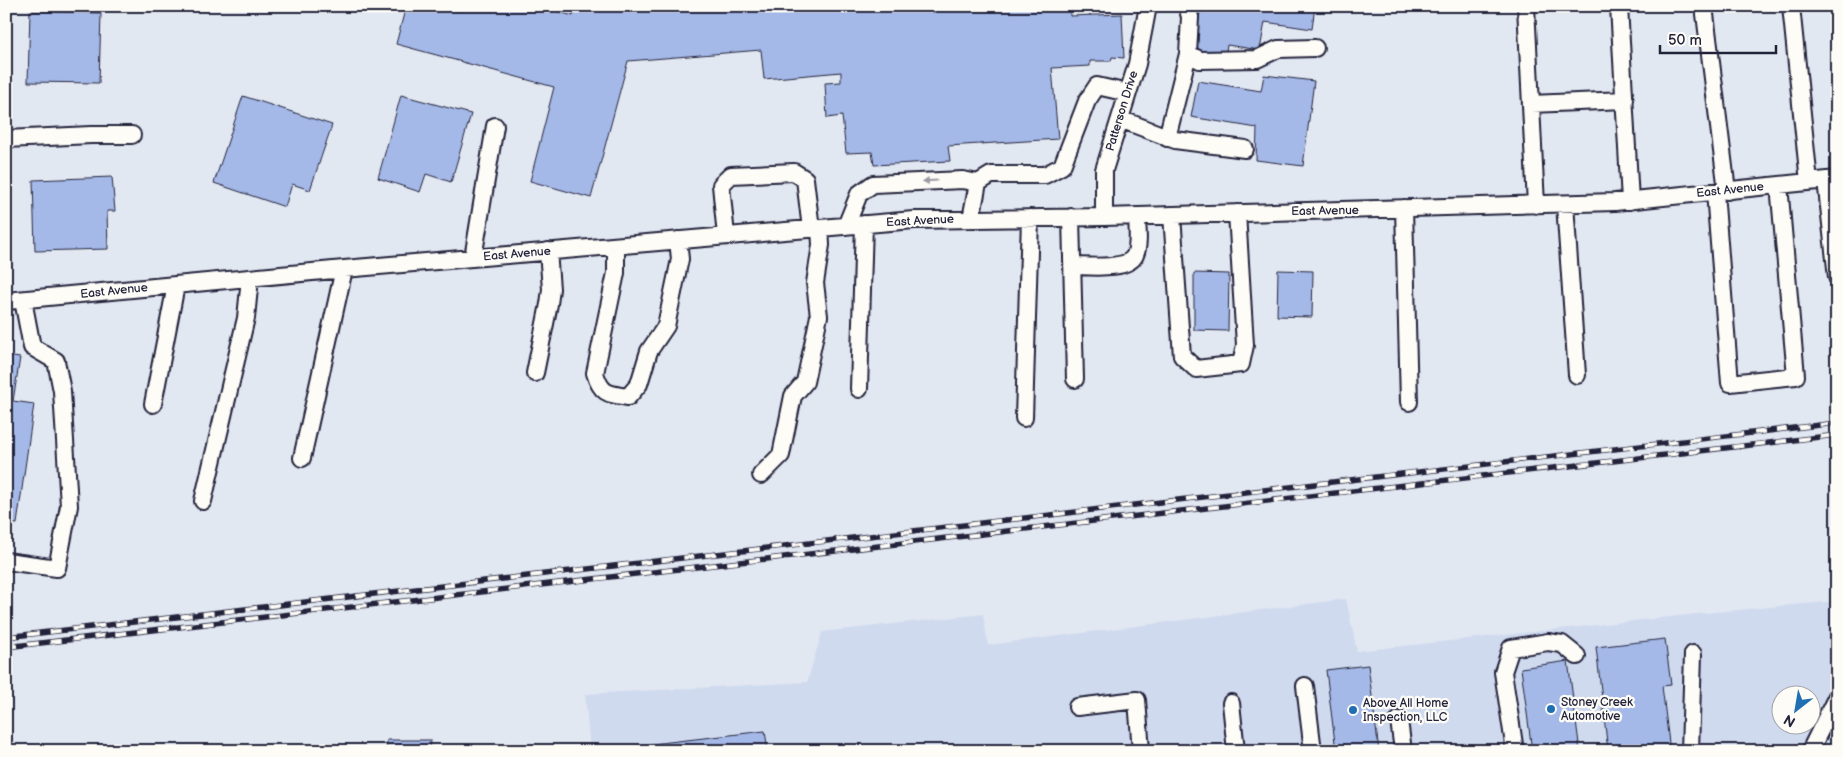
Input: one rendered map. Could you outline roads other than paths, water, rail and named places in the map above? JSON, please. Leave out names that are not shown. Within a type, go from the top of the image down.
[{"type":"street","name":"Patterson Drive","points":[[1104,217],[1104,170],[1137,64],[1148,6]]},
{"type":"street","points":[[1167,138],[1188,54],[1190,17],[1187,6]]},
{"type":"street","points":[[1526,6],[1536,205]]},
{"type":"street","points":[[1619,6],[1630,201]]},
{"type":"street","points":[[1704,6],[1721,191],[1730,383],[1796,376],[1779,185]]},
{"type":"street","points":[[1791,6],[1810,182]]},
{"type":"street","points":[[1188,54],[1200,60],[1257,58],[1278,49],[1315,48]]},
{"type":"street","points":[[846,226],[859,194],[873,184],[962,180],[978,183],[992,176],[1046,175],[1062,166],[1087,101],[1097,86],[1128,92]]},
{"type":"street","points":[[1531,104],[1624,100]]},
{"type":"street","points":[[1120,119],[1167,138],[1245,149]]},
{"type":"street","points":[[473,258],[495,126]]},
{"type":"street","points":[[6,139],[91,134],[132,135]]},
{"type":"street","points":[[726,236],[721,185],[731,175],[794,172],[805,179],[822,246],[815,283],[819,316],[805,382],[793,396],[781,455],[761,475]]},
{"type":"street","points":[[1832,179],[1837,276]]},
{"type":"street","name":"East Avenue","points":[[6,302],[344,269],[914,220],[1104,217],[1565,204],[1630,201],[1832,179]]},
{"type":"street","points":[[971,219],[978,183]]},
{"type":"street","points":[[1565,204],[1577,375]]},
{"type":"street","points":[[1404,208],[1409,402]]},
{"type":"street","points":[[1172,215],[1182,356],[1196,369],[1241,364],[1245,345],[1237,213]]},
{"type":"street","points":[[1072,266],[1121,266],[1129,262],[1135,256],[1137,248],[1137,216]]},
{"type":"street","points":[[1071,217],[1075,379]]},
{"type":"street","points":[[1024,418],[1030,218]]},
{"type":"street","points":[[858,389],[864,224]]},
{"type":"street","points":[[616,246],[616,273],[595,373],[599,386],[607,394],[628,397],[640,384],[649,351],[666,326],[680,259],[678,240]]},
{"type":"street","points":[[535,373],[551,289],[548,251]]},
{"type":"street","points":[[302,458],[344,269]]},
{"type":"street","points":[[202,501],[246,318],[250,278]]},
{"type":"street","points":[[153,404],[176,285]]},
{"type":"street","points":[[6,561],[56,568],[69,506],[62,391],[56,361],[32,347],[23,300]]},
{"type":"street","points":[[1515,751],[1503,672],[1511,648],[1548,642],[1562,644],[1577,656]]},
{"type":"street","points":[[1690,751],[1693,654]]},
{"type":"street","points":[[1306,686],[1313,751]]},
{"type":"street","points":[[1810,751],[1837,696]]},
{"type":"street","points":[[1077,707],[1137,700],[1142,751]]},
{"type":"street","points":[[1231,703],[1236,751]]},
{"type":"street","points":[[1399,720],[1403,751]]},
{"type":"railway","points":[[6,637],[1837,423]]},
{"type":"railway","points":[[6,647],[1837,435]]},
{"type":"place","name":"Stoney Creek Automotive","points":[[1551,709]]},
{"type":"place","name":"Above All Home Inspection, LLC","points":[[1353,710]]}]
